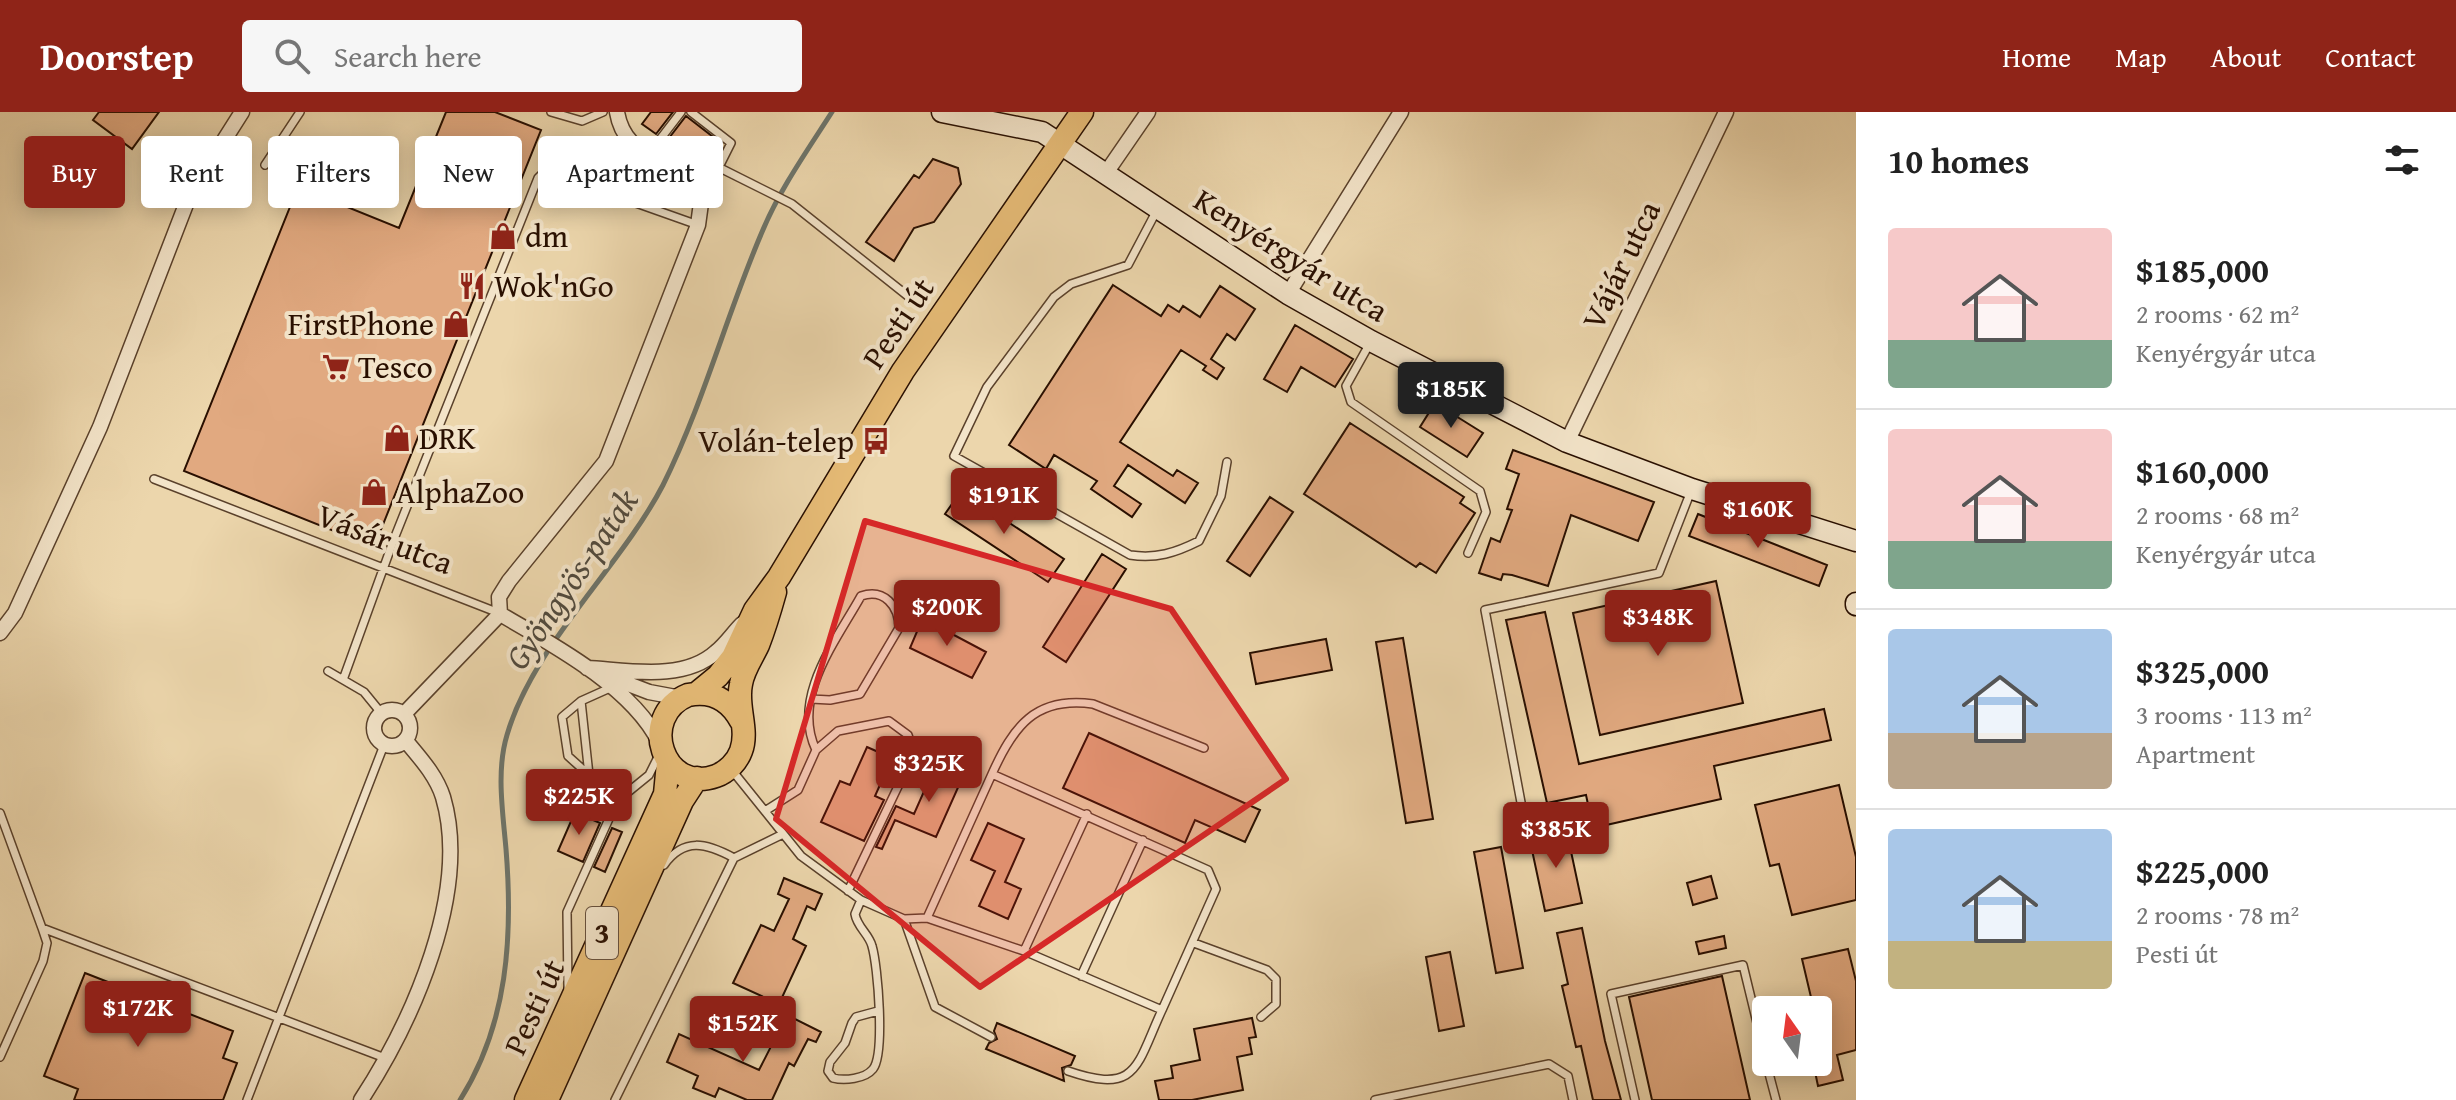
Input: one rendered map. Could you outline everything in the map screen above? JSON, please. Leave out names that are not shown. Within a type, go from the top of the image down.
[{"type":"main road","name":"Pesti út","points":[[526,1100],[665,794],[665,714],[718,676],[733,657],[755,610],[779,577],[903,371],[1082,112]]},
{"type":"main road","name":"Pesti út","points":[[730,768],[743,746],[742,677],[766,625],[779,577]]},
{"type":"main road","points":[[688,696],[711,694],[725,701],[741,721]]},
{"type":"main road","points":[[663,752],[681,773],[697,778],[714,776],[730,768]]},
{"type":"main road","name":"Pesti út","points":[[547,1100],[682,801],[697,778]]},
{"type":"street","points":[[0,633],[15,613],[100,427],[190,194],[242,112]]},
{"type":"street","points":[[617,112],[620,127],[628,136]]},
{"type":"street","points":[[1106,173],[1148,112]]},
{"type":"street","points":[[1288,294],[1401,112]]},
{"type":"street","name":"Vájár utca","points":[[1567,442],[1726,112]]},
{"type":"street","name":"Kenyérgyár utca","points":[[951,113],[1042,132],[1288,294],[1371,341],[1567,442],[1692,489],[1856,541]]},
{"type":"street","points":[[404,714],[500,614],[499,597],[509,581],[606,461],[698,225],[700,208]]},
{"type":"street","name":"Vásár utca","points":[[582,665],[665,672],[691,665],[714,654],[755,610]]},
{"type":"street","name":"Vásár utca","points":[[500,614],[582,665],[642,713],[663,752]]},
{"type":"street","name":"Vásár utca","points":[[582,665],[649,692],[688,696]]},
{"type":"street","points":[[395,711],[404,714],[410,727],[406,741],[398,746],[384,745],[374,730],[382,714],[395,711]]},
{"type":"street","points":[[361,1100],[388,1059],[444,914],[448,833],[443,797],[432,773],[406,741]]},
{"type":"lane","points":[[265,165],[300,112]]},
{"type":"lane","points":[[551,112],[582,121],[603,112]]},
{"type":"lane","points":[[663,136],[681,112]]},
{"type":"lane","points":[[691,112],[722,136]]},
{"type":"lane","points":[[723,137],[731,143],[723,161]]},
{"type":"lane","points":[[723,170],[792,204],[909,297]]},
{"type":"lane","points":[[344,677],[383,569],[538,178],[543,173],[554,174],[698,225]]},
{"type":"lane","points":[[1158,208],[1128,265],[1071,284],[1054,297],[987,387],[954,456],[1130,555],[1148,558],[1163,556],[1199,541],[1221,496],[1227,462]]},
{"type":"lane","points":[[1371,341],[1346,386],[1351,402],[1480,491],[1486,512],[1468,553]]},
{"type":"lane","name":"Vásár utca","points":[[154,479],[500,614]]},
{"type":"lane","points":[[1523,813],[1485,610],[1659,573],[1692,489]]},
{"type":"lane","points":[[811,699],[830,700],[860,694],[899,628],[896,609],[885,597],[870,593],[861,596],[818,673],[806,716],[816,750]]},
{"type":"lane","points":[[328,671],[344,677],[364,692],[382,714]]},
{"type":"lane","points":[[610,688],[581,701],[562,717],[568,756],[617,801]]},
{"type":"lane","points":[[581,701],[589,775]]},
{"type":"lane","points":[[927,918],[1010,735],[1038,711],[1075,702],[1093,704],[1204,748]]},
{"type":"lane","points":[[765,811],[798,790],[816,750],[838,731],[889,721],[908,735],[914,753],[848,891]]},
{"type":"lane","points":[[247,1100],[384,745]]},
{"type":"lane","points":[[566,1015],[570,968],[567,912],[617,801],[649,775],[663,752]]},
{"type":"lane","points":[[730,768],[801,856],[861,900],[904,919],[927,918],[1024,951],[1162,1010]]},
{"type":"lane","points":[[992,774],[1208,870],[1214,878],[1216,889],[1194,943],[1134,1069],[1125,1077],[1099,1081],[1068,1071]]},
{"type":"lane","points":[[0,813],[47,943],[43,961],[0,1057]]},
{"type":"lane","points":[[1024,951],[1087,814]]},
{"type":"lane","points":[[615,1100],[734,858],[781,835]]},
{"type":"lane","points":[[1081,976],[1143,840]]},
{"type":"lane","points":[[632,910],[673,852],[691,844],[710,845],[734,858]]},
{"type":"lane","points":[[861,900],[855,914],[874,952],[878,1011],[878,1059],[873,1069],[853,1078],[833,1078],[828,1071],[830,1062],[845,1043],[856,1017],[878,1011]]},
{"type":"lane","points":[[904,919],[935,1007],[991,1037]]},
{"type":"lane","points":[[42,928],[280,1015],[388,1059]]},
{"type":"lane","points":[[1194,943],[1267,970],[1276,979],[1276,1004],[1261,1017]]},
{"type":"lane","points":[[1635,1100],[1611,994],[1743,965],[1752,1003]]},
{"type":"lane","points":[[1375,1100],[1549,1064],[1568,1076],[1573,1100]]},
{"type":"lane","points":[[1770,1076],[1776,1100]]},
{"type":"highlighted area","points":[[865,521],[1171,609],[1286,779],[980,987],[776,819]]},
{"type":"building","points":[[99,112],[159,112],[132,149],[125,144],[125,136],[115,136],[93,120]]},
{"type":"building","name":"Tesco","points":[[446,112],[495,112],[541,130],[522,177],[522,136],[436,136]]},
{"type":"building","points":[[651,112],[673,112],[656,134],[642,124]]},
{"type":"building","points":[[686,116],[712,136],[671,136]]},
{"type":"building","points":[[933,159],[958,168],[961,184],[934,222],[914,228],[894,261],[866,242],[914,175],[919,178]]},
{"type":"building","name":"Tesco","points":[[415,189],[415,208],[510,208],[374,547],[184,471],[290,208],[350,208],[399,228]]},
{"type":"building","points":[[1113,285],[1161,316],[1168,305],[1179,312],[1183,306],[1200,317],[1220,286],[1255,309],[1235,340],[1227,334],[1211,359],[1224,368],[1217,379],[1203,370],[1206,366],[1181,350],[1120,442],[1173,476],[1177,470],[1198,483],[1185,503],[1128,465],[1114,486],[1141,504],[1132,517],[1091,489],[1097,481],[1054,455],[1046,469],[1009,445]]},
{"type":"building","points":[[1295,325],[1353,359],[1335,387],[1301,367],[1287,392],[1264,379]]},
{"type":"building","points":[[1435,403],[1483,433],[1467,457],[1420,427]]},
{"type":"building","points":[[1350,423],[1464,497],[1460,503],[1475,513],[1436,573],[1420,563],[1416,567],[1304,494]]},
{"type":"building","points":[[1513,450],[1654,502],[1638,541],[1571,515],[1548,586],[1512,575],[1503,574],[1501,580],[1479,573],[1491,538],[1500,542],[1512,510],[1507,509],[1519,474],[1506,469]]},
{"type":"building","points":[[961,491],[1064,559],[1048,582],[945,514]]},
{"type":"building","points":[[1270,497],[1293,512],[1250,576],[1227,561]]},
{"type":"building","points":[[1698,514],[1827,565],[1819,586],[1689,536]]},
{"type":"building","points":[[1102,554],[1126,569],[1066,662],[1043,647]]},
{"type":"building","points":[[1716,581],[1743,703],[1600,735],[1573,613]]},
{"type":"building","points":[[1545,612],[1579,764],[1824,709],[1831,740],[1714,766],[1721,799],[1593,828],[1586,795],[1547,803],[1506,620]]},
{"type":"building","points":[[929,617],[939,622],[937,626],[986,652],[972,678],[910,648],[921,622],[925,624]]},
{"type":"building","points":[[1403,638],[1433,819],[1406,823],[1376,642]]},
{"type":"building","points":[[1326,639],[1332,670],[1256,684],[1250,653]]},
{"type":"building","points":[[1089,733],[1260,810],[1245,842],[1195,820],[1185,843],[1063,788]]},
{"type":"building","points":[[867,747],[892,758],[875,796],[884,800],[864,841],[821,822],[840,781],[850,785]]},
{"type":"building","points":[[937,762],[964,774],[936,837],[895,820],[882,849],[876,847],[896,806],[914,814]]},
{"type":"building","points":[[1839,785],[1856,857],[1856,900],[1792,915],[1779,864],[1770,866],[1755,805]]},
{"type":"building","points":[[575,812],[600,823],[583,862],[558,851]]},
{"type":"building","points":[[988,823],[1024,839],[1005,882],[1021,889],[1008,919],[979,906],[995,871],[971,860]]},
{"type":"building","points":[[612,828],[622,832],[605,872],[594,867]]},
{"type":"building","points":[[1566,828],[1582,903],[1545,911],[1529,836]]},
{"type":"building","points":[[1501,847],[1523,968],[1496,973],[1474,852]]},
{"type":"building","points":[[1711,876],[1717,898],[1693,905],[1687,883]]},
{"type":"building","points":[[784,878],[822,894],[815,910],[807,906],[793,939],[806,946],[779,1004],[733,983],[761,925],[774,931],[789,899],[778,894]]},
{"type":"building","points":[[1582,928],[1605,1041],[1621,1100],[1593,1100],[1581,1046],[1576,1047],[1562,986],[1568,984],[1557,933]]},
{"type":"building","points":[[1724,936],[1726,948],[1699,954],[1696,942]]},
{"type":"building","points":[[1848,949],[1856,981],[1856,1050],[1837,1055],[1843,1080],[1818,1086],[1816,1076],[1832,1076],[1832,996],[1811,996],[1802,959]]},
{"type":"building","points":[[1450,952],[1464,1026],[1439,1031],[1426,957]]},
{"type":"building","points":[[85,973],[233,1031],[223,1058],[237,1063],[223,1100],[74,1100],[78,1089],[44,1076]]},
{"type":"building","points":[[1722,976],[1750,1100],[1652,1100],[1629,997]]},
{"type":"building","points":[[787,1015],[821,1032],[816,1042],[808,1039],[794,1066],[789,1063],[772,1100],[747,1100],[719,1088],[715,1097],[693,1088],[698,1076],[667,1062],[679,1034],[759,1070]]},
{"type":"building","points":[[1252,1018],[1256,1037],[1249,1038],[1252,1054],[1237,1057],[1243,1090],[1192,1100],[1159,1100],[1155,1081],[1173,1078],[1171,1066],[1200,1060],[1194,1029]]},
{"type":"building","points":[[997,1023],[1075,1056],[1071,1065],[1062,1068],[1064,1081],[986,1049],[989,1043],[997,1039],[994,1031]]},
{"type":"waterway","name":"Gyöngyös-patak","points":[[460,1100],[488,1041],[504,979],[509,914],[502,763],[507,735],[519,702],[556,638],[645,516],[663,485],[691,422],[769,216],[794,170],[832,112]]},
{"type":"place","name":"dm","points":[[503,236]]},
{"type":"place","name":"Wok'nGo","points":[[472,286]]},
{"type":"place","name":"FirstPhone","points":[[456,324]]},
{"type":"place","name":"Tesco","points":[[336,367]]},
{"type":"place","name":"DRK","points":[[397,438]]},
{"type":"place","name":"Volán-telep","points":[[876,441]]},
{"type":"place","name":"AlphaZoo","points":[[374,492]]}]
